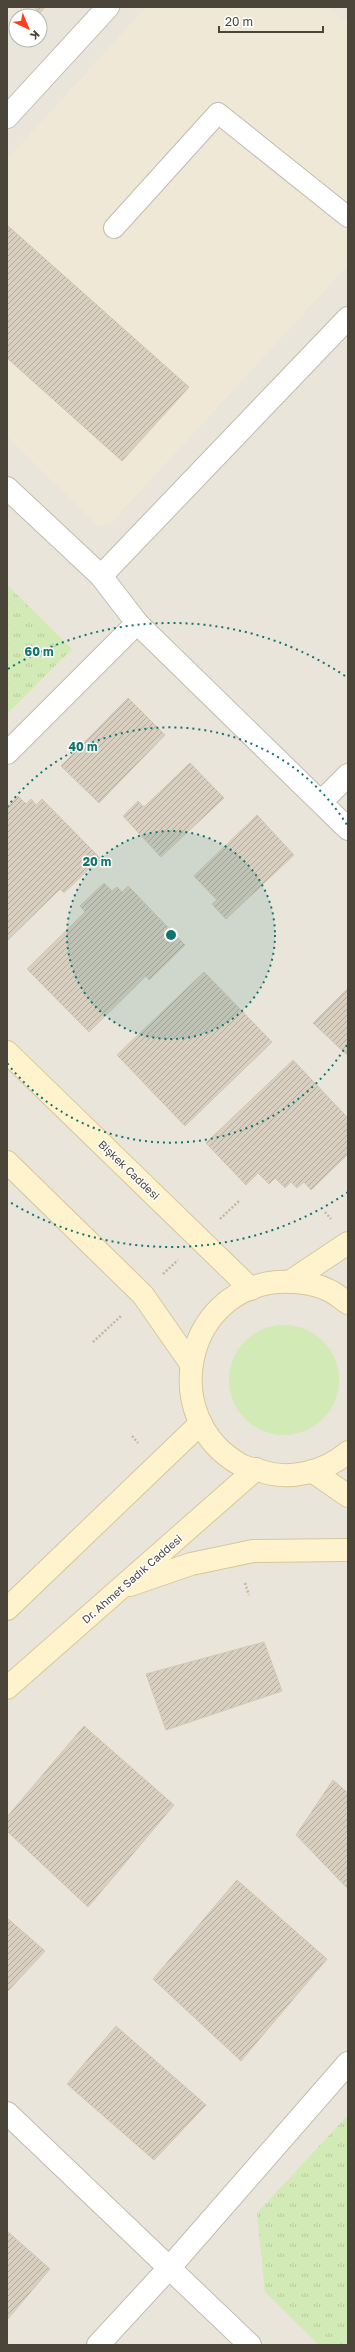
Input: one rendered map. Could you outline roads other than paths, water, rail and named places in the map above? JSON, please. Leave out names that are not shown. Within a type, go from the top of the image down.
[{"type":"street","points":[[7,117],[108,7]]},
{"type":"street","points":[[101,576],[348,318]]},
{"type":"street","points":[[7,488],[101,576],[137,623],[322,801],[348,829]]},
{"type":"street","points":[[7,753],[137,623]]},
{"type":"street","points":[[322,801],[348,775]]},
{"type":"street","name":"Bişkek Caddesi","points":[[7,1052],[251,1289]]},
{"type":"street","points":[[7,1162],[142,1294],[191,1364]]},
{"type":"street","points":[[291,1281],[348,1243]]},
{"type":"street","points":[[348,1303],[328,1290],[291,1281],[262,1284],[232,1297],[208,1320],[193,1351],[189,1384],[197,1416],[214,1444],[241,1465],[273,1475],[306,1474],[337,1462],[348,1452]]},
{"type":"street","points":[[7,1609],[201,1423]]},
{"type":"street","name":"Dr. Ahmet Sadık Caddesi","points":[[7,1688],[256,1469]]},
{"type":"street","points":[[312,1472],[348,1496]]},
{"type":"street","points":[[120,1589],[191,1564],[254,1551],[348,1550]]},
{"type":"street","points":[[98,2345],[170,2267],[348,2063]]},
{"type":"street","points":[[7,2113],[250,2345]]},
{"type":"lane","points":[[114,228],[218,113],[348,217]]}]
